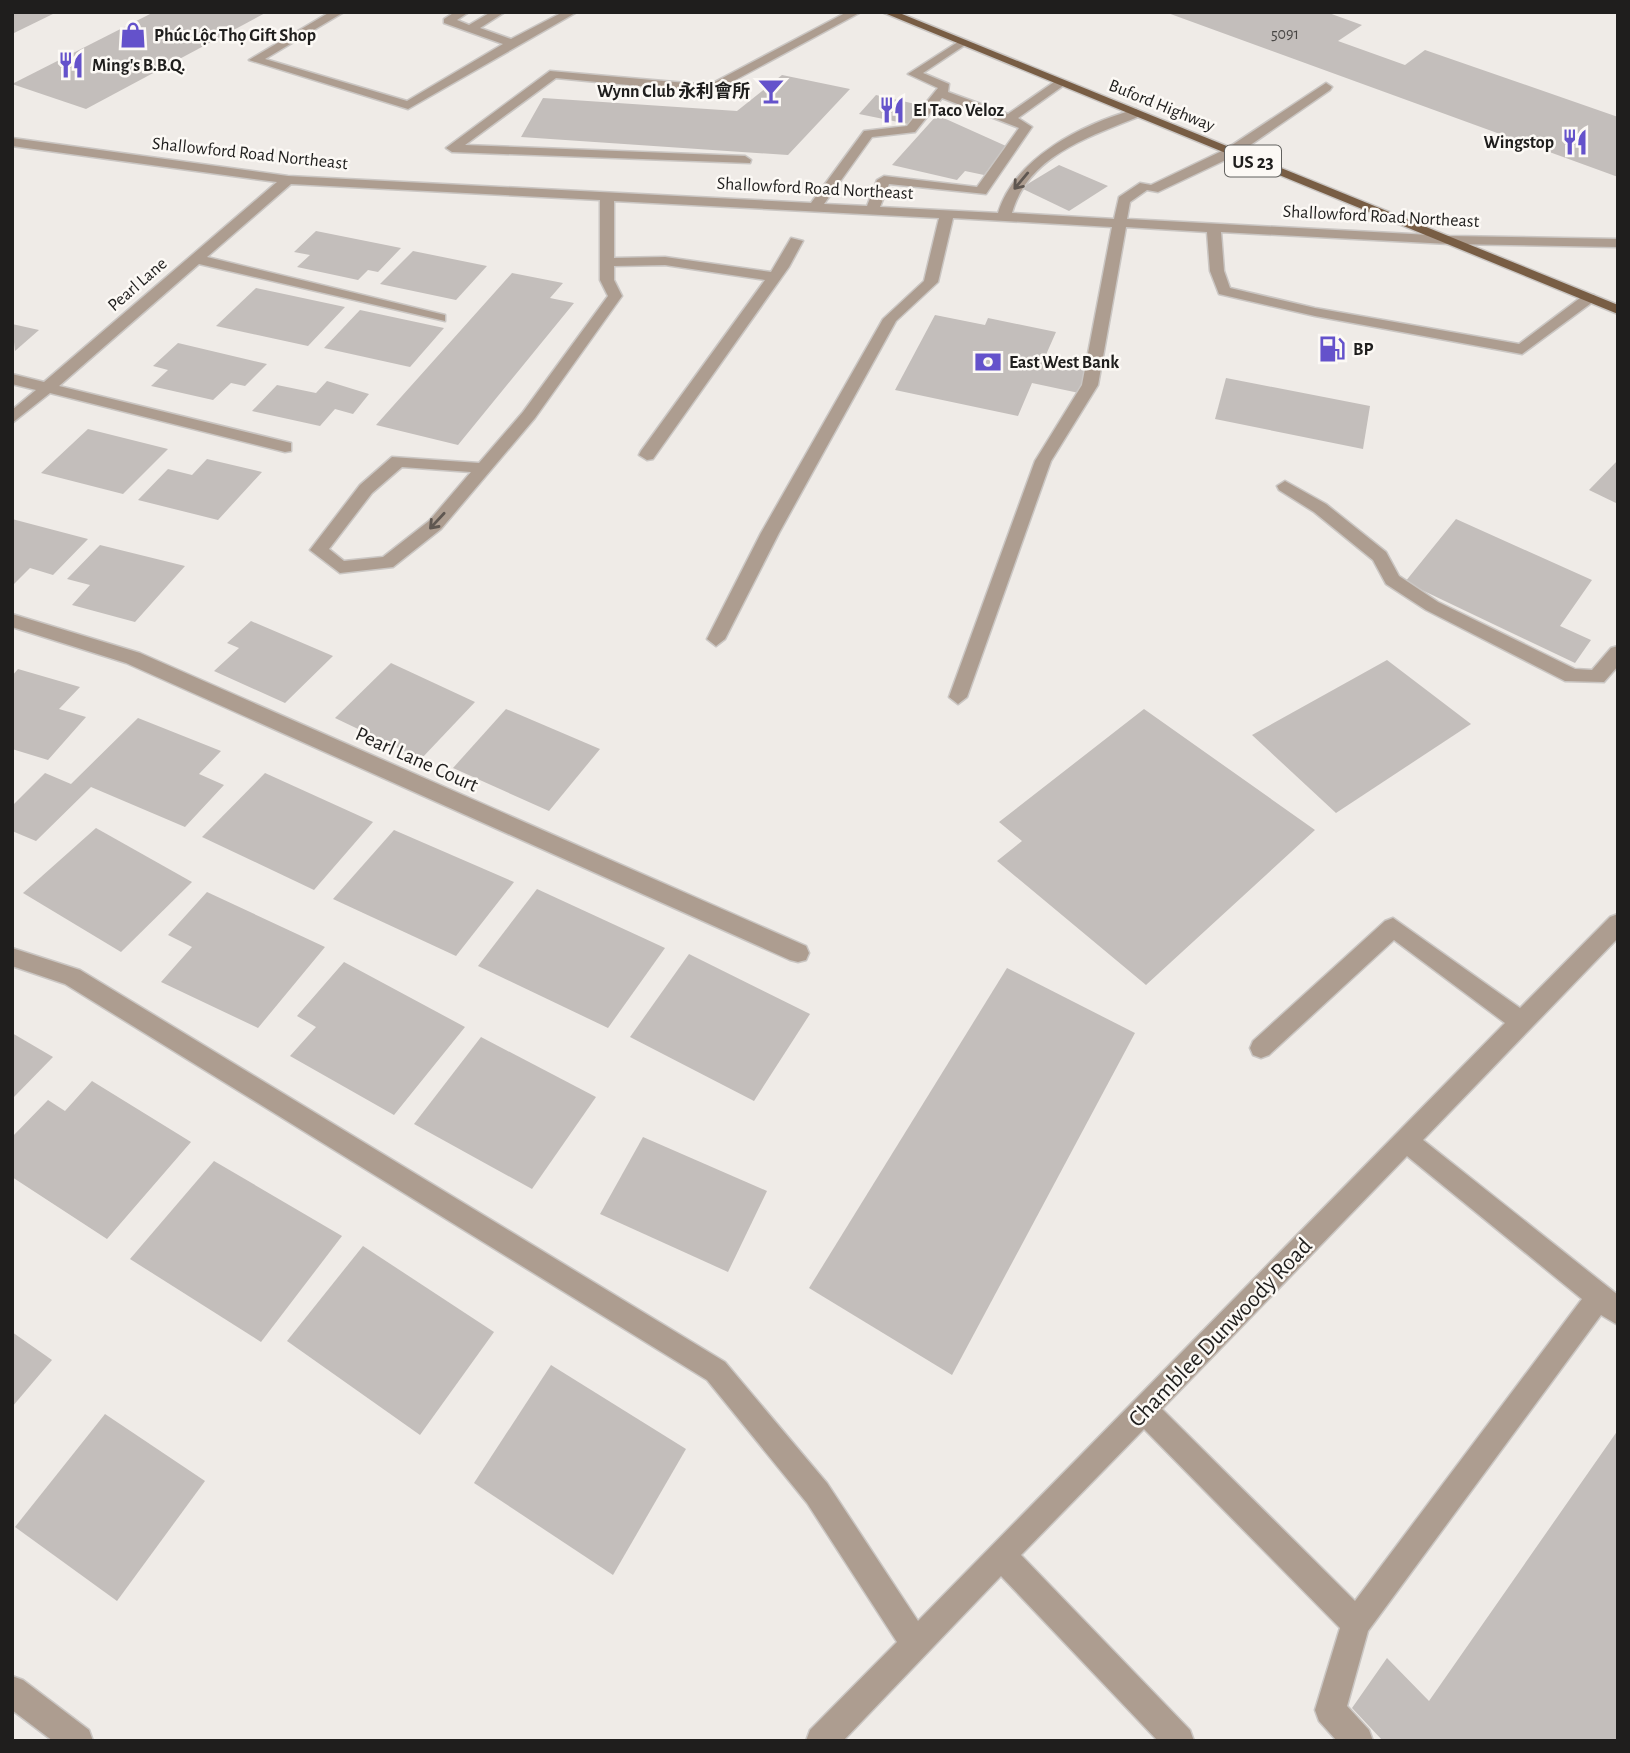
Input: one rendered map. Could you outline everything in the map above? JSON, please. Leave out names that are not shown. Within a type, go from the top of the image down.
[{"type":"main road","name":"Buford Highway","points":[[887,12],[1618,310]]},
{"type":"street","points":[[339,12],[255,60],[408,105],[512,43],[572,12]]},
{"type":"street","points":[[464,12],[448,21],[512,43]]},
{"type":"street","points":[[470,29],[500,12]]},
{"type":"street","points":[[745,160],[452,148],[554,74],[711,89],[856,12]]},
{"type":"street","points":[[815,207],[867,134],[911,129],[944,87],[914,74],[961,43]]},
{"type":"street","points":[[1009,120],[1061,83]]},
{"type":"street","points":[[958,697],[1043,461],[1090,385],[1124,200],[1231,152],[1326,87]]},
{"type":"street","points":[[872,210],[884,180],[981,191],[1026,127],[940,93]]},
{"type":"street","points":[[1004,217],[1006,203],[1017,183],[1049,152],[1136,113]]},
{"type":"street","name":"Shallowford Road Northeast","points":[[12,142],[288,180],[1449,240],[1618,243]]},
{"type":"street","name":"Pearl Lane","points":[[12,418],[288,180]]},
{"type":"street","points":[[480,468],[398,461],[366,489],[319,550],[340,567],[387,563],[435,525],[480,468],[528,415],[615,296],[607,280],[607,196]]},
{"type":"street","points":[[716,639],[770,533],[890,319],[931,282],[947,214]]},
{"type":"street","points":[[1214,228],[1217,271],[1224,291],[1315,312],[1522,349],[1589,298]]},
{"type":"street","points":[[647,455],[775,277],[796,242]]},
{"type":"street","points":[[196,259],[440,318]]},
{"type":"street","points":[[607,262],[665,261],[775,277]]},
{"type":"street","points":[[12,379],[285,447]]},
{"type":"street","points":[[1284,486],[1320,508],[1380,556],[1392,580],[1432,606],[1572,676],[1597,677],[1618,653]]},
{"type":"street","name":"Pearl Lane Court","points":[[12,620],[133,658],[798,953]]},
{"type":"street","name":"Chamblee Dunwoody Road","points":[[821,1741],[1618,923]]},
{"type":"street","points":[[1261,1048],[1393,927],[1521,1022]]},
{"type":"street","points":[[12,957],[72,977],[716,1371],[817,1493],[916,1644]]},
{"type":"street","points":[[1358,1741],[1330,1710],[1356,1623],[1608,1305],[1406,1141]]},
{"type":"street","points":[[1144,1410],[1356,1623]]},
{"type":"street","points":[[1002,1555],[1178,1741]]},
{"type":"street","points":[[12,1691],[78,1741]]},
{"type":"building","points":[[12,12],[57,12],[12,34]]},
{"type":"building","points":[[154,12],[267,12],[86,109],[12,84]]},
{"type":"building","points":[[1165,12],[1326,12],[1362,25],[1338,41],[1405,65],[1425,50],[1618,117],[1618,177]]},
{"type":"building","points":[[782,75],[850,89],[788,155],[521,137],[543,98],[737,111]]},
{"type":"building","name":"El Taco Veloz","points":[[876,95],[924,106],[908,124],[859,114]]},
{"type":"building","points":[[937,115],[1006,146],[984,175],[965,171],[957,180],[892,165]]},
{"type":"building","points":[[1059,165],[1108,186],[1069,211],[1021,188]]},
{"type":"building","points":[[316,231],[401,248],[378,272],[368,270],[358,280],[297,267],[310,255],[294,252]]},
{"type":"building","points":[[413,251],[487,266],[456,300],[380,284]]},
{"type":"building","points":[[512,273],[563,283],[550,298],[574,303],[458,445],[376,425]]},
{"type":"building","points":[[256,288],[345,307],[308,346],[216,326]]},
{"type":"building","points":[[360,310],[444,328],[410,367],[324,348]]},
{"type":"building","name":"East West Bank","points":[[935,315],[985,325],[988,318],[1056,332],[1045,357],[1090,367],[1079,393],[1032,383],[1018,416],[895,390]]},
{"type":"building","points":[[12,324],[39,330],[15,351]]},
{"type":"building","points":[[178,343],[267,364],[245,386],[231,383],[213,400],[151,386],[168,370],[153,366]]},
{"type":"building","points":[[1226,378],[1370,406],[1363,449],[1215,419]]},
{"type":"building","points":[[327,381],[369,394],[353,414],[335,409],[320,426],[252,411],[277,385],[316,393]]},
{"type":"building","points":[[88,429],[168,449],[123,494],[41,473]]},
{"type":"building","points":[[207,459],[262,472],[218,520],[138,500],[168,469],[192,475]]},
{"type":"building","points":[[1618,460],[1618,504],[1589,490]]},
{"type":"building","points":[[12,519],[88,539],[53,575],[30,568],[12,586]]},
{"type":"building","points":[[1456,519],[1592,580],[1560,626],[1591,640],[1575,663],[1405,582]]},
{"type":"building","points":[[100,545],[185,566],[135,622],[72,605],[90,585],[67,579]]},
{"type":"building","points":[[251,621],[333,656],[285,703],[214,671],[239,648],[227,643]]},
{"type":"building","points":[[1387,660],[1471,724],[1336,813],[1252,735]]},
{"type":"building","points":[[391,663],[475,702],[421,759],[335,718]]},
{"type":"building","points":[[18,669],[80,687],[59,709],[86,717],[48,760],[12,749],[12,676]]},
{"type":"building","points":[[506,709],[600,749],[549,811],[453,768]]},
{"type":"building","points":[[1144,709],[1315,830],[1146,985],[997,861],[1022,841],[999,822]]},
{"type":"building","points":[[138,718],[221,751],[199,774],[224,785],[185,827],[91,787],[36,841],[12,831],[12,806],[45,773],[71,784]]},
{"type":"building","points":[[265,773],[373,822],[314,890],[202,837]]},
{"type":"building","points":[[96,828],[192,882],[121,952],[23,893]]},
{"type":"building","points":[[394,830],[514,882],[456,956],[333,899]]},
{"type":"building","points":[[537,889],[665,948],[608,1028],[478,966]]},
{"type":"building","points":[[207,892],[325,947],[258,1028],[161,982],[192,947],[168,935]]},
{"type":"building","points":[[689,954],[810,1014],[754,1101],[630,1037]]},
{"type":"building","points":[[344,962],[465,1027],[394,1115],[290,1056],[316,1027],[297,1016]]},
{"type":"building","points":[[1007,968],[1135,1033],[952,1375],[809,1288]]},
{"type":"building","points":[[12,1033],[53,1057],[12,1099]]},
{"type":"building","points":[[481,1037],[596,1097],[532,1189],[414,1124]]},
{"type":"building","points":[[92,1081],[191,1142],[107,1239],[12,1177],[12,1137],[48,1100],[65,1111]]},
{"type":"building","points":[[643,1137],[767,1191],[728,1272],[600,1214]]},
{"type":"building","points":[[214,1161],[342,1236],[261,1342],[130,1259]]},
{"type":"building","points":[[363,1246],[494,1332],[420,1435],[287,1341]]},
{"type":"building","points":[[12,1332],[52,1360],[12,1407]]},
{"type":"building","points":[[551,1365],[686,1449],[613,1575],[474,1483]]},
{"type":"building","points":[[105,1414],[205,1481],[117,1601],[15,1527]]},
{"type":"building","points":[[1618,1430],[1618,1741],[1383,1741],[1352,1708],[1387,1658],[1429,1701]]},
{"type":"place","name":"Phúc Lộc Thọ Gift Shop","points":[[133,35]]},
{"type":"place","name":"Ming's B.B.Q.","points":[[71,65]]},
{"type":"place","name":"Wynn Club 永利會所","points":[[771,91]]},
{"type":"place","name":"El Taco Veloz","points":[[892,110]]},
{"type":"place","name":"Wingstop","points":[[1575,142]]},
{"type":"place","name":"BP","points":[[1332,349]]},
{"type":"place","name":"East West Bank","points":[[988,362]]}]
